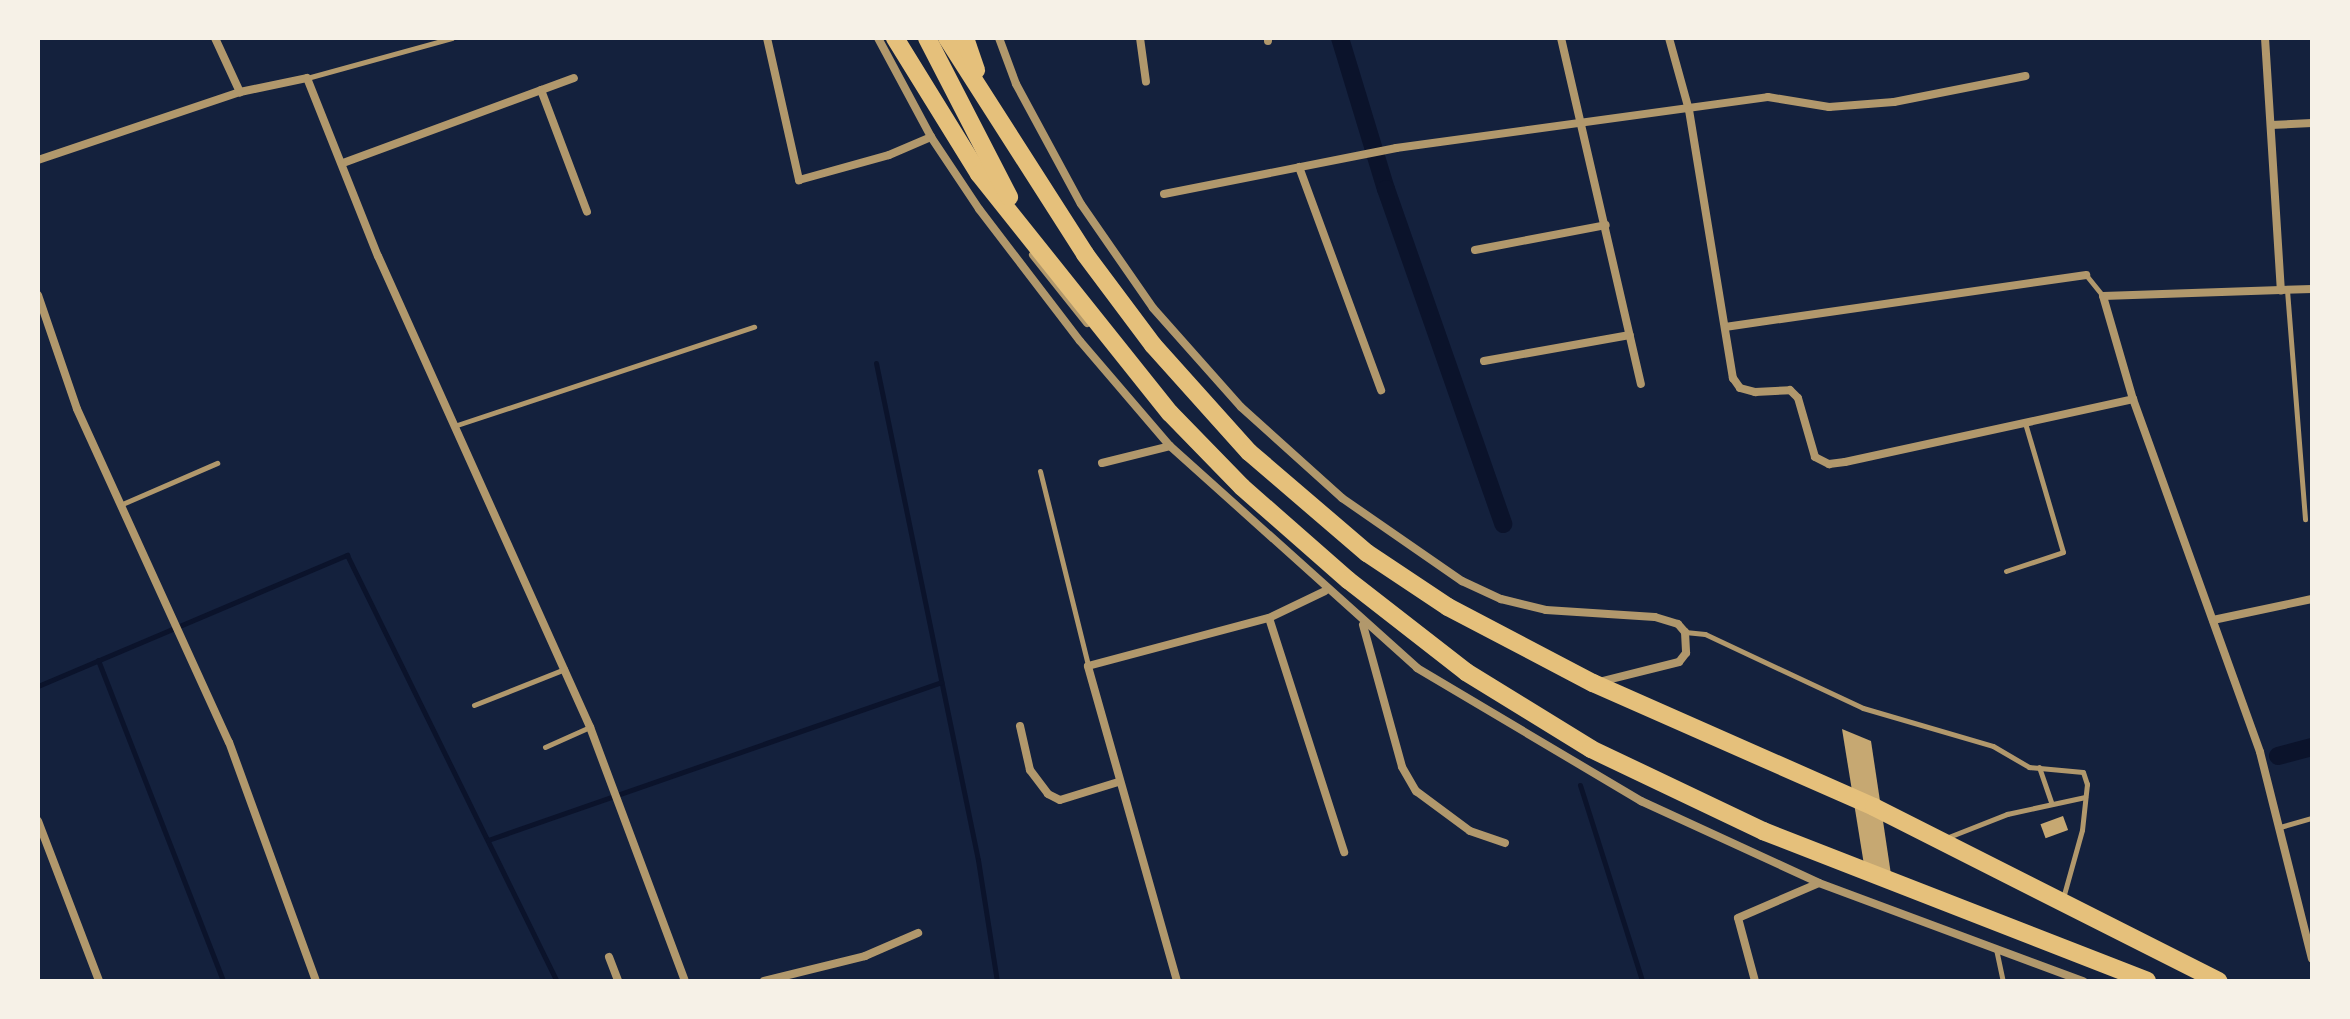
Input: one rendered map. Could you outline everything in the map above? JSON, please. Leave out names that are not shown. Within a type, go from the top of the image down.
[{"type":"highway","points":[[895,38],[979,174],[1021,221],[1133,370],[1203,449],[1348,580],[1466,672],[1591,749],[1763,831],[2147,981]]},
{"type":"highway","points":[[927,38],[1021,221]]},
{"type":"highway","points":[[947,38],[1093,265],[1153,345],[1249,452],[1367,553],[1425,592],[1593,683],[1942,840],[2218,981]]},
{"type":"highway","points":[[965,38],[986,99]]},
{"type":"street","points":[[215,38],[240,92]]},
{"type":"street","points":[[767,38],[799,180],[889,155],[931,137]]},
{"type":"street","points":[[878,38],[931,137],[1080,341],[1170,446],[1325,591],[1417,668],[1517,731],[1641,801],[1819,883],[2083,981]]},
{"type":"street","points":[[904,38],[1014,230],[1059,291],[1150,401],[1340,584],[1472,683],[1575,747],[1822,859],[2131,981]]},
{"type":"street","points":[[999,38],[1016,84],[1081,204],[1153,308],[1241,407],[1342,498],[1462,581],[1501,599],[1546,610],[1655,617],[1678,624],[1685,632],[1686,653],[1679,662],[1593,683]]},
{"type":"street","points":[[1140,38],[1146,82]]},
{"type":"street","points":[[1561,38],[1584,125],[1641,384]]},
{"type":"street","points":[[1669,38],[1689,110],[1733,378],[1740,388],[1790,390],[1798,398],[1808,446],[1829,464],[2133,399]]},
{"type":"street","points":[[2265,38],[2284,290]]},
{"type":"street","points":[[1164,194],[1396,148],[1584,125],[1779,96],[1829,107],[1894,102],[2025,76]]},
{"type":"street","points":[[38,160],[240,92],[307,78],[378,256],[508,537],[590,727],[685,981]]},
{"type":"street","points":[[343,163],[574,78]]},
{"type":"street","points":[[541,90],[587,212]]},
{"type":"street","points":[[2271,125],[2312,123]]},
{"type":"street","points":[[1299,167],[1381,390]]},
{"type":"street","points":[[1475,250],[1606,225]]},
{"type":"street","points":[[1725,327],[2086,275]]},
{"type":"street","points":[[2312,289],[2103,296],[2133,399],[2260,752],[2309,937],[2312,959]]},
{"type":"street","points":[[38,295],[77,409],[174,631],[229,742],[316,981]]},
{"type":"street","points":[[1484,361],[1630,335]]},
{"type":"street","points":[[1102,463],[1170,446]]},
{"type":"street","points":[[1177,981],[1118,782],[1088,666],[1269,618],[1325,591]]},
{"type":"street","points":[[2213,620],[2312,599]]},
{"type":"street","points":[[1269,618],[1344,852]]},
{"type":"street","points":[[1363,625],[1402,767],[1416,791],[1470,831],[1505,843]]},
{"type":"street","points":[[1020,726],[1030,770],[1048,794],[1060,800],[1118,782]]},
{"type":"street","points":[[38,821],[99,981]]},
{"type":"street","points":[[1755,981],[1738,918],[1819,883]]},
{"type":"street","points":[[764,981],[865,956],[918,933]]},
{"type":"street","points":[[609,957],[618,981]]},
{"type":"lane","points":[[307,78],[451,38]]},
{"type":"lane","points":[[2086,275],[2103,296]]},
{"type":"lane","points":[[2284,290],[2305,519]]},
{"type":"lane","points":[[457,425],[754,327]]},
{"type":"lane","points":[[2006,571],[2063,552],[2024,422]]},
{"type":"lane","points":[[119,505],[217,463]]},
{"type":"lane","points":[[1040,471],[1088,666]]},
{"type":"lane","points":[[1685,632],[1705,634],[1863,708],[1993,746],[2039,767],[2083,772],[2085,797],[2082,830],[2062,901]]},
{"type":"lane","points":[[474,705],[565,669]]},
{"type":"lane","points":[[545,747],[590,727]]},
{"type":"lane","points":[[2039,767],[2052,804]]},
{"type":"lane","points":[[1942,840],[2007,814],[2085,797]]},
{"type":"lane","points":[[2280,827],[2312,818]]},
{"type":"lane","points":[[38,849],[48,845]]},
{"type":"lane","points":[[1996,948],[2003,981]]},
{"type":"building","points":[[1842,729],[1871,741],[1892,881],[1865,871]]},
{"type":"building","points":[[2063,816],[2068,830],[2046,838],[2040,824]]},
{"type":"waterway","points":[[1340,38],[1386,189],[1503,524]]},
{"type":"waterway","points":[[876,363],[978,860],[997,981]]},
{"type":"waterway","points":[[38,686],[347,555],[557,981]]},
{"type":"waterway","points":[[98,660],[223,981]]},
{"type":"waterway","points":[[488,840],[941,682]]},
{"type":"waterway","points":[[2278,756],[2312,747]]},
{"type":"waterway","points":[[1580,785],[1642,981]]}]
